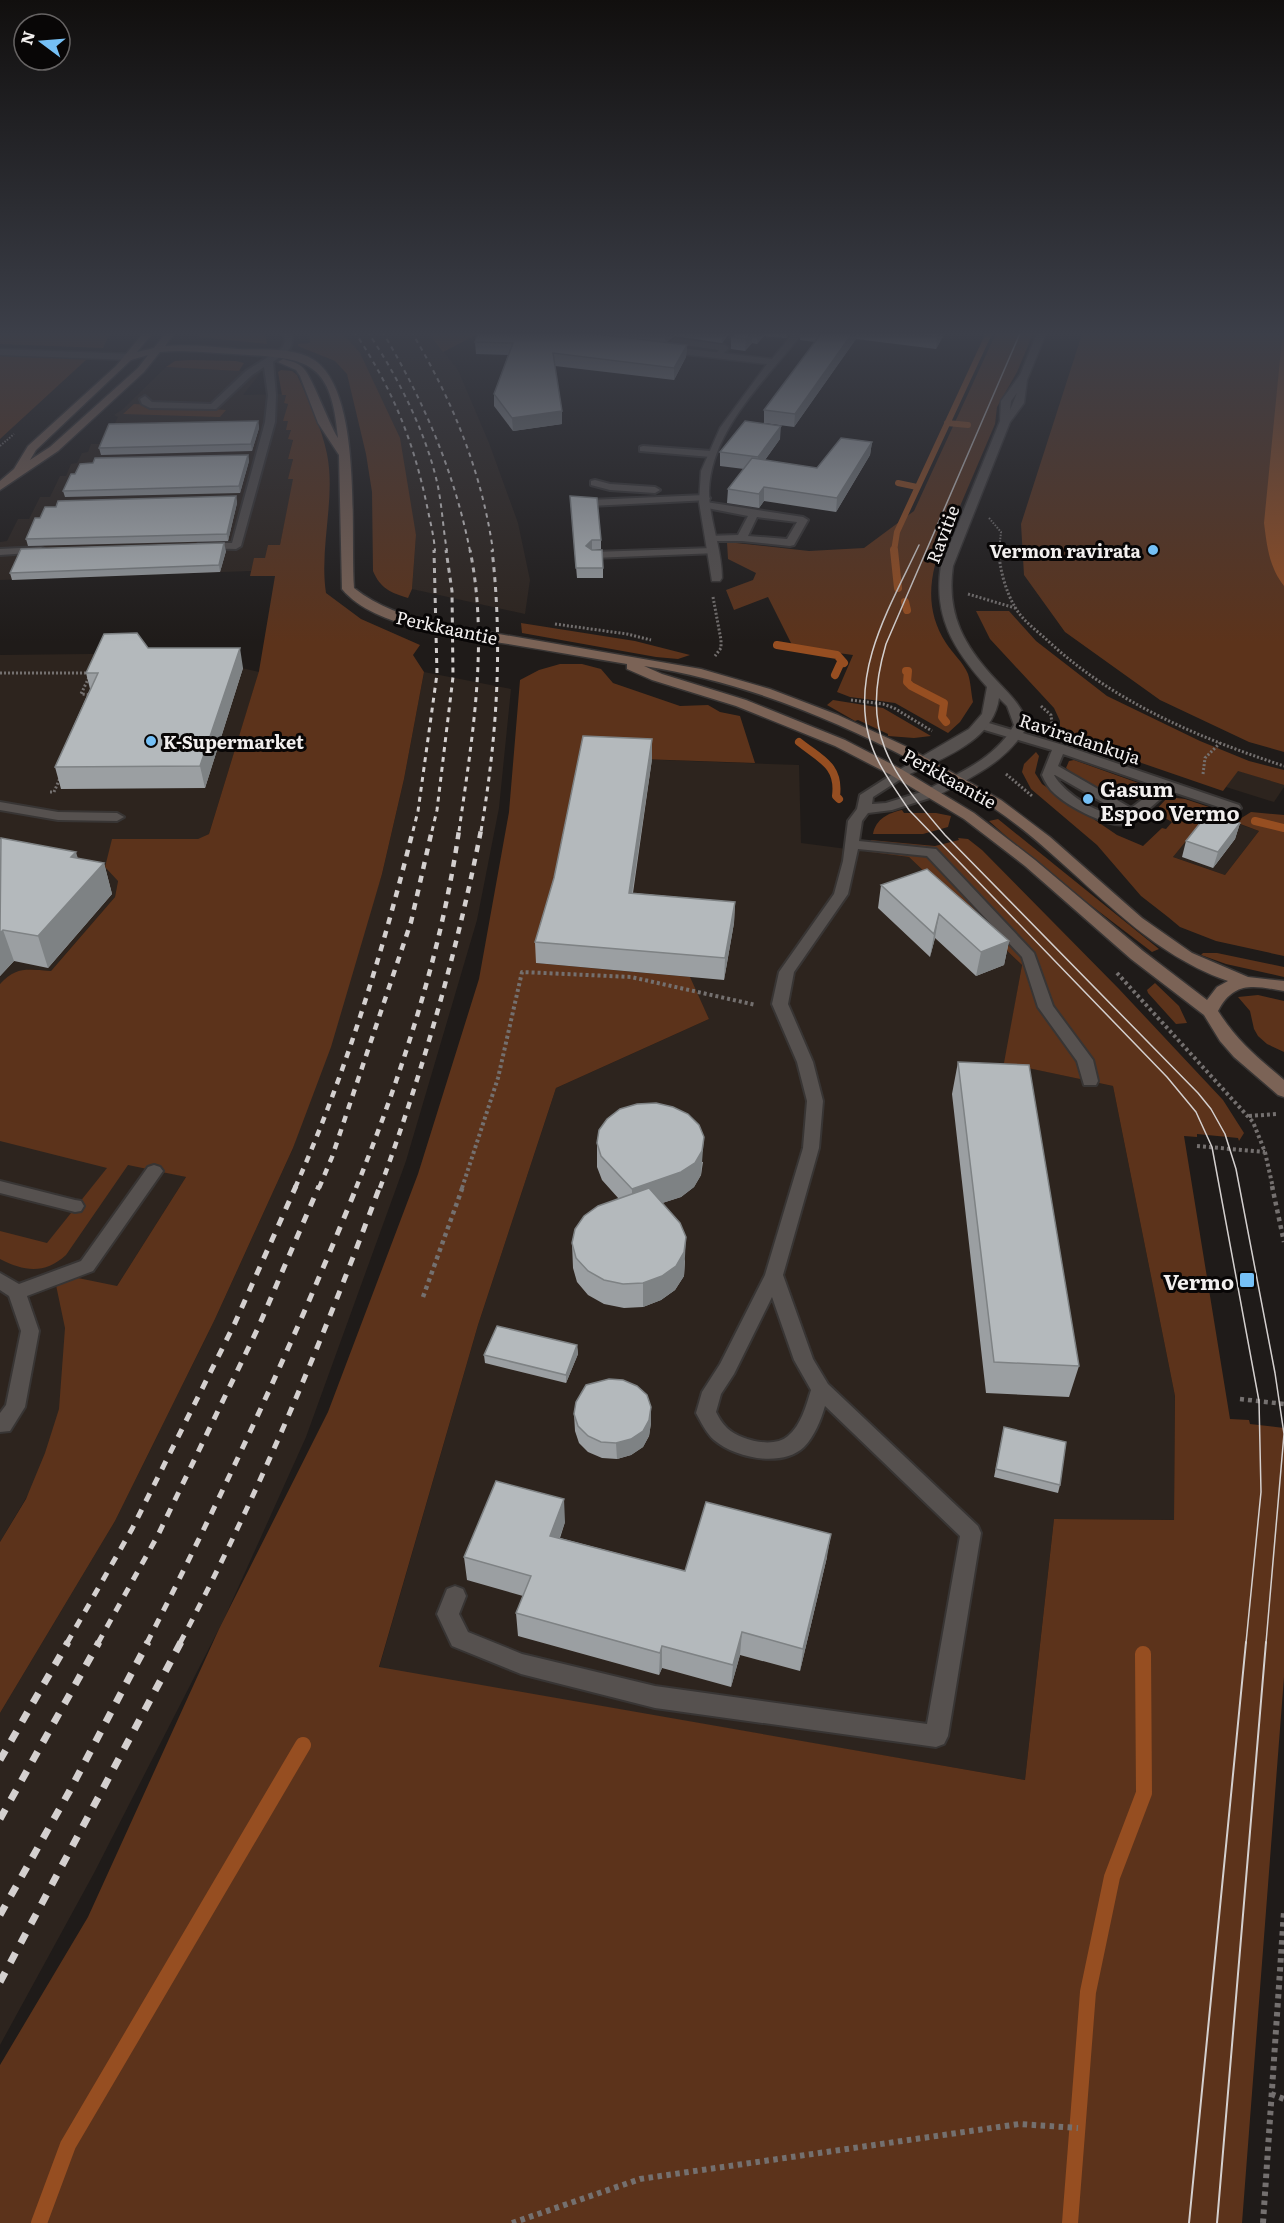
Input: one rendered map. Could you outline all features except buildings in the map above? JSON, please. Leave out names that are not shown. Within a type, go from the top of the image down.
[{"type":"main road","points":[[14,474],[32,448],[46,435]]},
{"type":"main road","points":[[0,487],[14,474],[54,449],[69,435]]},
{"type":"main road","name":"Perkkaantie","points":[[330,435],[343,455]]},
{"type":"main road","name":"Perkkaantie","points":[[342,435],[348,503],[346,574],[348,589],[364,603],[382,612],[432,627],[666,665],[749,687],[822,711],[923,761],[1011,813],[1055,848],[1128,915],[1185,956],[1213,971],[1244,981],[1284,986]]},
{"type":"main road","name":"Perkkaantie","points":[[614,658],[657,677],[741,704],[829,738],[899,774],[988,830],[1120,941],[1210,1011]]},
{"type":"main road","points":[[1244,981],[1228,985],[1216,995],[1210,1011],[1226,1037],[1240,1053],[1284,1091]]},
{"type":"main road","points":[[1254,1064],[1284,1072]]},
{"type":"street","points":[[716,578],[705,498],[705,474],[711,454],[721,435]]},
{"type":"street","name":"Ravitie","points":[[1000,435],[947,566],[943,584],[946,612],[958,638],[994,686],[1016,706],[1022,725],[1017,736]]},
{"type":"street","points":[[899,774],[969,736],[982,725],[989,714],[994,686]]},
{"type":"street","points":[[931,793],[986,763],[1017,736]]},
{"type":"lane","points":[[189,547],[236,546],[250,498],[257,457],[265,435]]},
{"type":"lane","points":[[643,449],[711,454]]},
{"type":"lane","points":[[595,483],[610,487],[705,498],[754,514],[803,520],[790,543],[742,538],[711,538]]},
{"type":"lane","points":[[238,499],[250,498]]},
{"type":"lane","points":[[590,503],[705,498]]},
{"type":"lane","points":[[742,538],[754,514]]},
{"type":"lane","points":[[0,552],[47,550]]},
{"type":"lane","points":[[593,555],[713,551]]},
{"type":"lane","name":"Raviradankuja","points":[[982,725],[1059,748],[1234,808]]},
{"type":"lane","points":[[1059,748],[1048,775],[1057,790],[1102,818],[1124,820],[1168,786]]},
{"type":"lane","points":[[821,1390],[809,1425],[795,1443],[775,1452],[746,1447],[719,1434],[706,1413],[712,1392],[727,1369],[774,1275],[811,1148],[815,1101],[804,1062],[780,1004],[787,972],[841,894],[854,844],[855,821],[864,808],[867,795],[899,774]]},
{"type":"lane","points":[[864,808],[887,807],[931,793]]},
{"type":"lane","points":[[0,806],[57,816],[117,817]]},
{"type":"lane","points":[[854,844],[931,852],[1029,956],[1046,1007],[1084,1060],[1090,1081]]},
{"type":"lane","points":[[17,1292],[87,1266],[154,1170]]},
{"type":"lane","points":[[0,1187],[75,1206]]},
{"type":"lane","points":[[455,1596],[448,1614],[460,1639],[521,1664],[655,1697],[936,1736],[972,1533],[821,1390],[804,1360],[774,1275]]},
{"type":"lane","points":[[0,1280],[17,1292],[30,1331],[15,1407],[1,1425]]},
{"type":"path","points":[[982,524],[986,514],[1001,532],[999,554],[1015,608],[1047,642],[1083,671],[1110,689],[1220,743],[1284,766]]},
{"type":"path","points":[[706,655],[715,657],[721,648],[711,584],[716,578]]},
{"type":"path","points":[[962,592],[1015,608]]},
{"type":"path","points":[[547,623],[627,634],[658,642]]},
{"type":"path","points":[[0,673],[91,673],[81,694],[96,695],[92,706]]},
{"type":"path","points":[[842,697],[894,708],[937,735]]},
{"type":"path","points":[[1037,702],[1051,715],[1052,726]]},
{"type":"path","points":[[1203,777],[1205,758],[1220,743]]},
{"type":"path","points":[[44,792],[54,792],[64,771]]},
{"type":"path","points":[[1114,970],[1249,1116],[1260,1136],[1265,1152],[1284,1242]]},
{"type":"path","points":[[423,1297],[445,1241],[498,1078],[522,972],[631,977],[751,1006],[780,1004]]},
{"type":"path","points":[[1249,1116],[1284,1114]]},
{"type":"path","points":[[1197,1146],[1265,1152]]},
{"type":"path","points":[[1240,1399],[1284,1404]]},
{"type":"path","points":[[1263,2223],[1284,1911]]},
{"type":"path","points":[[1270,2094],[1284,2099]]},
{"type":"path","points":[[512,2223],[640,2179],[1019,2124],[1078,2128]]},
{"type":"shaded area","points":[[103,435],[292,435],[293,439],[288,459],[293,458],[289,479],[294,479],[280,545],[265,558],[255,558],[251,571],[0,580],[0,542],[7,541],[18,519],[29,519],[40,497],[50,497],[60,476],[66,476],[71,464],[77,463],[82,453],[88,452],[91,444],[99,444]]},
{"type":"shaded area","points":[[289,435],[322,435],[325,444],[330,488],[324,558],[326,593],[361,619],[420,645],[413,655],[424,672],[404,779],[382,874],[331,1047],[293,1148],[215,1319],[115,1521],[0,1713],[0,1542],[26,1499],[45,1453],[59,1409],[65,1328],[56,1285],[73,1277],[117,1286],[186,1177],[128,1165],[66,1255],[58,1261],[34,1269],[18,1267],[0,1259],[0,1231],[47,1243],[107,1168],[0,1141],[0,984],[17,971],[51,971],[115,897],[118,881],[105,867],[112,839],[198,839],[209,834],[259,671],[275,576],[250,576],[254,558],[265,558],[268,545],[280,545],[293,479],[288,479],[293,459],[288,459],[293,440],[288,439]]},
{"type":"shaded area","points":[[361,435],[398,435],[416,535],[412,589],[408,598],[387,589],[379,582],[373,571],[372,492]]},
{"type":"shaded area","points":[[379,435],[485,435],[518,523],[530,580],[525,614],[412,589],[416,535]]},
{"type":"shaded area","points":[[949,435],[990,435],[935,565],[932,585],[932,605],[937,624],[946,643],[968,674],[973,702],[960,722],[948,733],[895,703],[850,697],[837,692],[853,655],[793,647],[768,597],[734,610],[726,590],[753,580],[756,573],[728,559],[727,542],[809,551],[864,548],[914,511]]},
{"type":"shaded area","name":"Vermon ravirata","points":[[1050,435],[1284,435],[1284,752],[1249,742],[1160,700],[1065,632],[1024,575],[1021,524]]},
{"type":"shaded area","points":[[1273,435],[1284,435],[1284,586],[1272,564],[1264,523]]},
{"type":"shaded area","points":[[976,611],[1009,611],[1036,641],[1107,696],[1200,741],[1249,761],[1284,770],[1284,785],[1238,771],[1223,791],[1066,737],[1060,732],[1060,721],[1054,708],[990,639]]},
{"type":"shaded area","points":[[521,623],[635,641],[690,655],[678,659],[656,657],[522,633]]},
{"type":"shaded area","points":[[176,653],[259,672],[209,834],[118,881],[115,897],[51,971],[29,969],[0,984],[0,655]]},
{"type":"shaded area","points":[[560,664],[582,664],[601,669],[613,683],[680,706],[708,705],[720,712],[740,716],[755,763],[583,757],[536,963],[690,977],[709,1019],[556,1088],[478,1325],[379,1667],[1025,1780],[1054,1519],[1174,1520],[1175,1396],[1113,1086],[1004,1063],[1022,965],[909,857],[870,852],[871,840],[935,846],[959,840],[958,838],[968,839],[982,850],[1119,989],[1223,1100],[1244,1133],[1239,1141],[1238,1138],[1197,1134],[1197,1137],[1184,1136],[1230,1419],[1249,1420],[1250,1424],[1284,1428],[1284,1677],[1242,2223],[0,2223],[0,2065],[88,1917],[219,1629],[328,1412],[418,1174],[479,979],[509,812],[520,680],[539,670]]},
{"type":"shaded area","points":[[424,672],[511,689],[499,808],[477,920],[406,1161],[306,1437],[224,1619],[94,1873],[0,2045],[0,1713],[115,1521],[215,1319],[293,1148],[382,874],[404,779]]},
{"type":"shaded area","points":[[833,700],[883,708],[931,736],[914,738],[888,736],[827,705]]},
{"type":"shaded area","points":[[1036,752],[1039,756],[1035,773],[1042,784],[1117,835],[1143,846],[1172,822],[1154,812],[1168,797],[1185,799],[1215,809],[1218,817],[1208,814],[1173,857],[1225,875],[1259,831],[1235,822],[1251,812],[1284,815],[1284,956],[1216,941],[1180,927],[1141,896],[1097,845],[1031,789],[1022,772],[1024,764]]},
{"type":"shaded area","points":[[583,757],[799,765],[801,843],[909,857],[1022,965],[1005,1063],[1113,1086],[1175,1396],[1174,1520],[1054,1519],[1025,1780],[379,1668],[478,1325],[556,1088],[709,1019],[689,977],[536,963]]},
{"type":"shaded area","points":[[1074,760],[1144,785],[1148,792],[1137,800],[1108,795],[1082,781],[1066,768],[1069,761]]},
{"type":"shaded area","points":[[1237,770],[1284,785],[1284,787],[1274,802],[1226,787]]},
{"type":"shaded area","points":[[902,810],[904,813],[936,813],[951,816],[948,827],[923,834],[873,834],[877,824],[883,818]]},
{"type":"shaded area","points":[[1208,813],[1259,831],[1225,875],[1173,857]]},
{"type":"shaded area","points":[[998,819],[1159,949],[1152,952],[1042,868],[989,821]]},
{"type":"shaded area","points":[[1217,953],[1284,967],[1284,977],[1226,964],[1201,955]]},
{"type":"shaded area","points":[[1155,983],[1179,1006],[1187,1023],[1176,1024],[1148,993],[1147,990]]},
{"type":"shaded area","points":[[1258,995],[1284,1001],[1284,1052],[1267,1044],[1258,1036],[1250,1011],[1238,997]]},
{"type":"shaded area","points":[[0,1131],[186,1177],[117,1286],[86,1397],[0,1542]]},
{"type":"waterway","points":[[894,551],[897,532],[942,435]]},
{"type":"waterway","points":[[898,483],[917,487]]},
{"type":"waterway","points":[[894,551],[898,588]]},
{"type":"waterway","points":[[905,602],[907,610]]},
{"type":"waterway","points":[[777,645],[837,655],[844,663]]},
{"type":"waterway","points":[[835,675],[841,662]]},
{"type":"waterway","points":[[906,671],[908,671],[907,682],[911,686],[944,703],[942,717],[946,722]]},
{"type":"waterway","points":[[799,742],[821,758],[832,770],[835,777],[836,796],[839,799]]},
{"type":"waterway","points":[[1255,821],[1284,828]]},
{"type":"waterway","points":[[1070,2223],[1088,1992],[1112,1877],[1144,1793],[1143,1654]]},
{"type":"waterway","points":[[39,2223],[68,2145],[303,1745]]},
{"type":"tram line","points":[[976,435],[886,644],[876,702],[878,726],[895,769],[908,790],[945,835],[1198,1093],[1211,1109],[1225,1134],[1236,1169],[1275,1373],[1284,1434],[1266,1643]]},
{"type":"tram line","points":[[919,545],[886,614],[870,662],[865,687],[865,712],[869,737],[876,757],[909,810],[1167,1077],[1196,1112],[1212,1147],[1259,1401],[1261,1492],[1246,1643]]},
{"type":"tram line","points":[[1189,2223],[1246,1642]]},
{"type":"tram line","points":[[1217,2223],[1266,1642]]},
{"type":"railway","points":[[408,435],[432,528],[435,551]]},
{"type":"railway","points":[[422,435],[439,490],[447,551]]},
{"type":"railway","points":[[435,435],[455,493],[470,551]]},
{"type":"railway","points":[[462,435],[481,493],[493,551]]},
{"type":"railway","points":[[413,831],[418,811],[437,674],[434,550]]},
{"type":"railway","points":[[432,831],[437,810],[453,677],[452,591],[446,550]]},
{"type":"railway","points":[[459,831],[473,726],[478,656],[476,585],[470,550]]},
{"type":"railway","points":[[481,831],[487,796],[497,691],[497,621],[492,550]]},
{"type":"railway","points":[[295,1188],[331,1101],[362,1011],[413,830]]},
{"type":"railway","points":[[319,1188],[332,1157],[411,922],[432,830]]},
{"type":"railway","points":[[356,1188],[389,1101],[418,1012],[442,921],[459,830]]},
{"type":"railway","points":[[380,1188],[411,1100],[438,1011],[472,876],[481,830]]},
{"type":"railway","points":[[67,1643],[132,1529],[234,1325],[296,1186]]},
{"type":"railway","points":[[98,1643],[158,1535],[258,1328],[319,1186]]},
{"type":"railway","points":[[147,1643],[257,1417],[357,1186]]},
{"type":"railway","points":[[180,1643],[236,1532],[288,1418],[380,1186]]},
{"type":"railway","points":[[0,1760],[68,1642]]},
{"type":"railway","points":[[0,1819],[99,1642]]},
{"type":"railway","points":[[0,1915],[69,1792],[148,1642]]},
{"type":"railway","points":[[0,1982],[181,1642]]},
{"type":"place","name":"Vermon ravirata","points":[[1153,550]]},
{"type":"place","name":"K-Supermarket","points":[[151,741]]},
{"type":"place","name":"Gasum Espoo Vermo","points":[[1088,799]]},
{"type":"place","name":"Vermo","points":[[1247,1280]]}]
